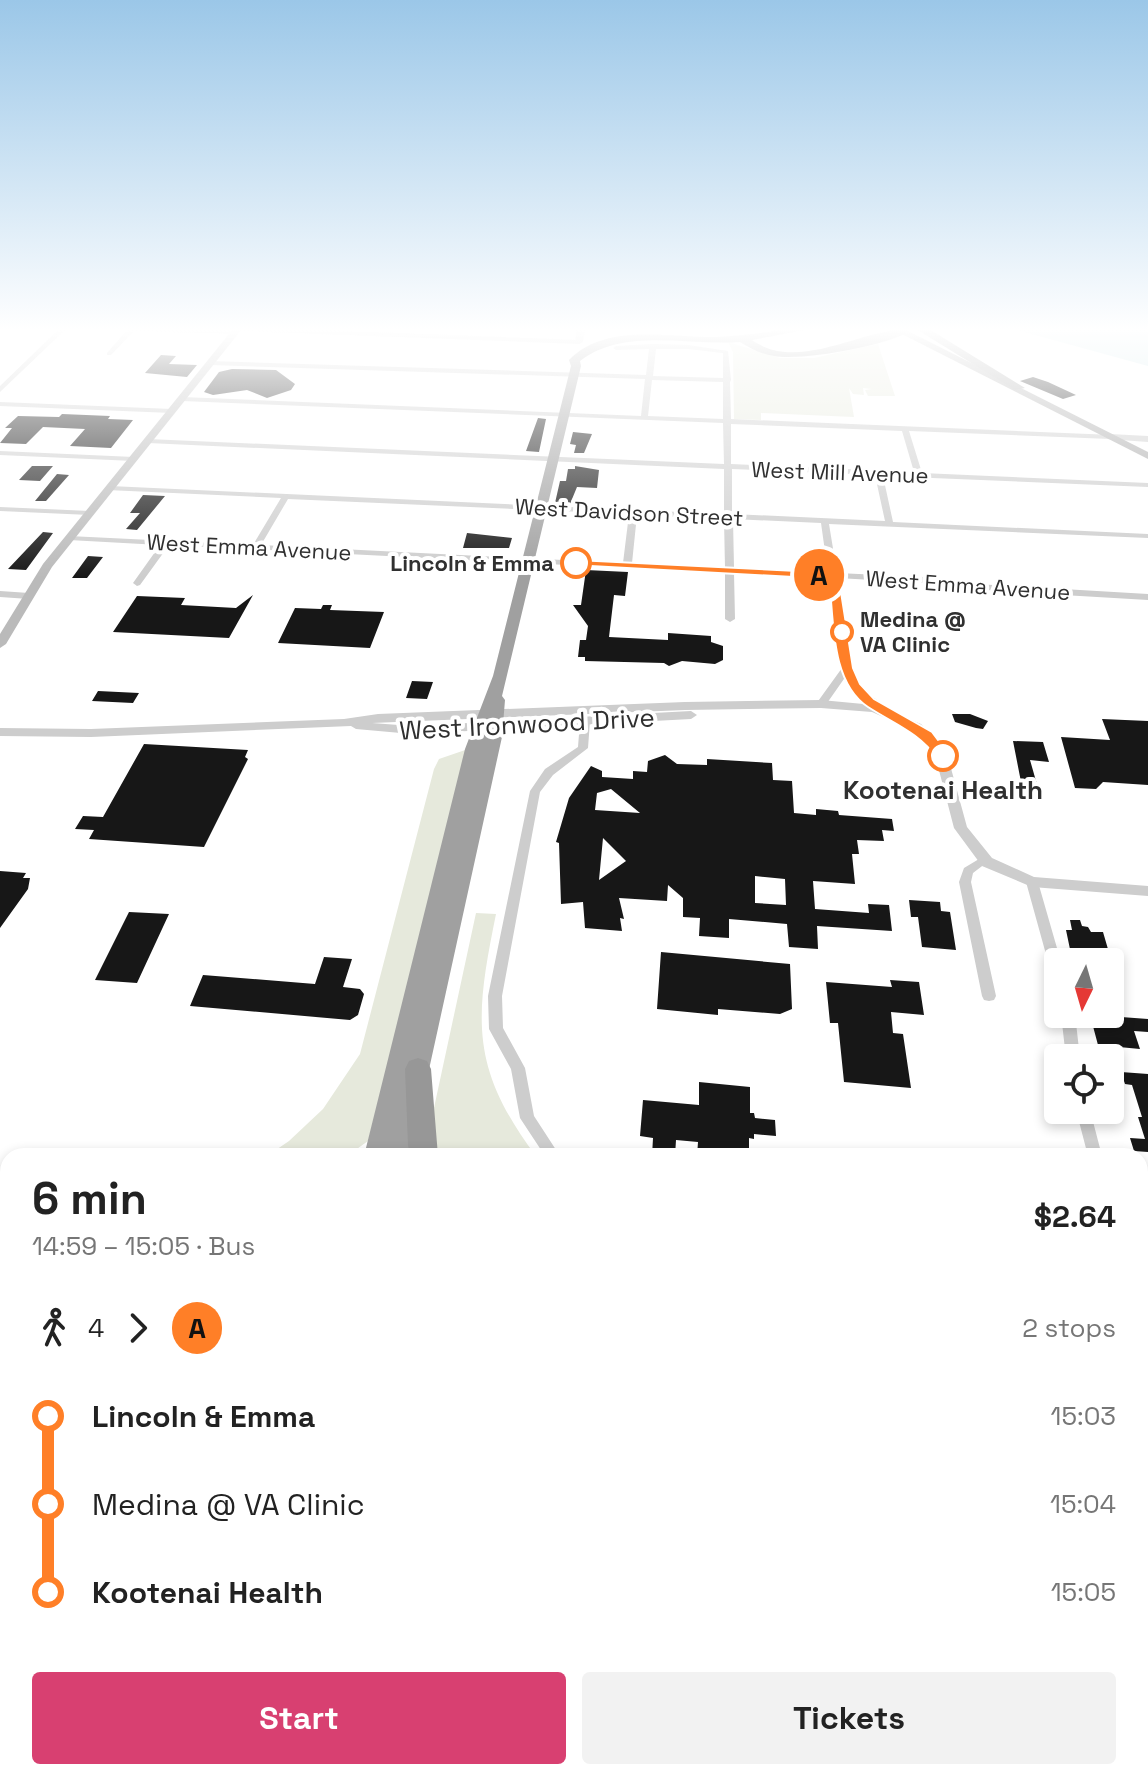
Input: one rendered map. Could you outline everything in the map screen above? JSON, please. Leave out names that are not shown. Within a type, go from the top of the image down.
[{"type":"highway","points":[[400,1148],[496,692],[563,414]]},
{"type":"highway","points":[[378,1148],[490,720]]},
{"type":"highway","points":[[418,1069],[422,1148]]},
{"type":"main road","points":[[0,644],[69,538],[171,412]]},
{"type":"main road","points":[[1066,412],[1148,453]]},
{"type":"main road","points":[[1067,412],[1116,437]]},
{"type":"street","points":[[514,412],[1148,439]]},
{"type":"street","points":[[644,417],[645,412]]},
{"type":"street","points":[[728,412],[730,619]]},
{"type":"street","points":[[905,429],[919,476]]},
{"type":"street","name":"West Mill Avenue","points":[[148,441],[1148,485]]},
{"type":"street","points":[[0,453],[134,459]]},
{"type":"street","points":[[879,474],[890,525]]},
{"type":"street","name":"West Davidson Street","points":[[110,488],[1148,536]]},
{"type":"street","points":[[256,547],[286,496]]},
{"type":"street","points":[[0,509],[90,513]]},
{"type":"street","points":[[627,565],[633,513]]},
{"type":"street","points":[[825,522],[847,668],[861,695],[888,713]]},
{"type":"street","name":"West Emma Avenue","points":[[69,538],[728,570],[1148,597]]},
{"type":"street","points":[[137,583],[166,543]]},
{"type":"street","points":[[0,594],[29,596]]},
{"type":"street","points":[[821,704],[847,668]]},
{"type":"street","name":"West Ironwood Drive","points":[[0,732],[91,733],[344,723],[387,730],[490,720],[821,704],[888,713],[917,727],[940,750],[961,828],[984,860],[1032,882],[1148,891]]},
{"type":"street","name":"West Ironwood Drive","points":[[490,720],[585,721],[673,717],[709,709]]},
{"type":"street","points":[[548,1148],[527,1118],[518,1068],[496,1029],[495,996],[535,791],[549,772],[583,748],[585,721]]},
{"type":"street","points":[[984,860],[968,871],[965,882],[989,996]]},
{"type":"street","points":[[1032,882],[1050,948]]},
{"type":"street","points":[[1087,1124],[1093,1148]]},
{"type":"shaded area","points":[[734,412],[853,412],[854,417],[761,413],[761,420],[734,419]]},
{"type":"shaded area","points":[[471,748],[368,1141],[358,1148],[279,1148],[323,1109],[360,1054],[439,759]]},
{"type":"shaded area","points":[[476,913],[496,914],[484,983],[483,1040],[488,1067],[499,1095],[530,1148],[432,1148],[429,1131]]},
{"type":"building","points":[[62,414],[133,420],[111,448],[70,446],[85,429],[43,427],[26,444],[0,443],[12,428],[5,428],[18,416],[59,417]]},
{"type":"building","points":[[538,418],[546,419],[539,452],[526,451]]},
{"type":"building","points":[[573,432],[592,434],[584,453],[574,453],[576,445],[570,444]]},
{"type":"building","points":[[32,466],[53,466],[40,481],[19,480]]},
{"type":"building","points":[[575,466],[599,470],[597,488],[577,487],[570,504],[555,503],[560,481],[566,481],[568,469],[575,469]]},
{"type":"building","points":[[57,474],[69,475],[46,501],[35,501]]},
{"type":"building","points":[[143,495],[165,496],[137,530],[126,529],[140,513],[130,513]]},
{"type":"building","points":[[43,532],[53,533],[26,570],[8,569]]},
{"type":"building","points":[[467,533],[512,538],[509,548],[463,548]]},
{"type":"building","points":[[88,556],[103,557],[87,578],[72,578]]},
{"type":"building","points":[[586,570],[628,572],[625,596],[614,595],[609,637],[668,640],[668,633],[711,636],[711,642],[723,646],[723,660],[715,664],[682,661],[669,666],[664,663],[585,661],[585,657],[578,657],[580,640],[586,640],[588,626],[573,605],[581,605]]},
{"type":"building","points":[[253,595],[229,638],[113,632],[137,596],[185,598],[181,605],[236,608]]},
{"type":"building","points":[[323,605],[332,605],[330,610],[384,612],[370,648],[278,643],[295,608],[321,609]]},
{"type":"building","points":[[412,681],[433,682],[427,699],[406,698]]},
{"type":"building","points":[[98,691],[139,693],[133,703],[92,701]]},
{"type":"building","points":[[952,714],[970,714],[988,721],[983,729],[976,728],[955,722]]},
{"type":"building","points":[[1102,719],[1148,721],[1148,785],[1103,782],[1096,789],[1075,788],[1061,737],[1110,740]]},
{"type":"building","points":[[1013,741],[1043,742],[1049,762],[1030,760],[1038,788],[1022,787]]},
{"type":"building","points":[[144,744],[248,750],[245,757],[248,759],[204,847],[89,839],[94,830],[75,829],[83,816],[103,817]]},
{"type":"building","name":"Kootenai Health","points":[[665,755],[677,764],[707,765],[707,759],[772,763],[773,780],[792,781],[794,813],[816,815],[816,809],[838,811],[839,815],[892,819],[894,831],[882,830],[884,841],[857,840],[859,854],[852,854],[855,884],[813,881],[815,909],[869,913],[868,904],[889,905],[892,931],[817,926],[818,949],[789,947],[787,924],[729,919],[729,938],[699,936],[700,918],[683,917],[683,898],[668,885],[667,901],[619,898],[624,919],[620,918],[622,931],[585,928],[583,902],[561,904],[559,843],[556,842],[569,798],[591,766],[602,771],[602,777],[633,779],[633,771],[647,772],[648,761]],"holes":[[[611,789],[640,813],[595,810],[597,793]],[[603,838],[626,861],[599,880]],[[755,876],[785,879],[786,905],[755,903]]]},
{"type":"building","points":[[0,871],[26,873],[23,878],[30,878],[28,889],[0,928]]},
{"type":"building","points":[[909,900],[940,902],[941,911],[950,912],[956,950],[922,947],[918,917],[911,917]]},
{"type":"building","points":[[129,912],[169,914],[137,983],[95,980]]},
{"type":"building","points":[[1070,920],[1080,920],[1082,926],[1088,927],[1091,932],[1103,932],[1108,948],[1070,948],[1066,930],[1072,930]]},
{"type":"building","points":[[661,952],[790,964],[792,1009],[780,1014],[718,1009],[718,1015],[657,1009]]},
{"type":"building","points":[[324,957],[352,959],[343,987],[360,989],[364,994],[358,1015],[350,1020],[190,1006],[203,975],[315,984]]},
{"type":"building","points":[[890,980],[919,982],[924,1015],[891,1012],[893,1033],[903,1034],[911,1088],[844,1082],[838,1023],[830,1023],[826,982],[892,987]]},
{"type":"building","points":[[1124,1017],[1148,1019],[1148,1032],[1134,1031],[1140,1049],[1124,1047],[1124,1044],[1098,1044],[1093,1028],[1124,1028]]},
{"type":"building","points":[[1124,1072],[1148,1074],[1148,1148],[1133,1148],[1130,1138],[1145,1139],[1132,1085],[1125,1084]]},
{"type":"building","points":[[699,1082],[750,1087],[750,1113],[754,1113],[755,1118],[775,1120],[776,1136],[754,1134],[754,1139],[749,1138],[749,1148],[698,1148],[698,1142],[676,1140],[676,1148],[652,1148],[653,1138],[640,1136],[643,1100],[699,1105]]},
{"type":"bus line","name":"A","points":[[576,563],[834,576],[847,668],[854,686],[869,702],[917,727],[943,756]]},
{"type":"place","name":"Lincoln & Emma","points":[[576,563]]},
{"type":"place","name":"Medina @ VA Clinic","points":[[842,632]]},
{"type":"place","name":"Kootenai Health","points":[[943,756]]}]
